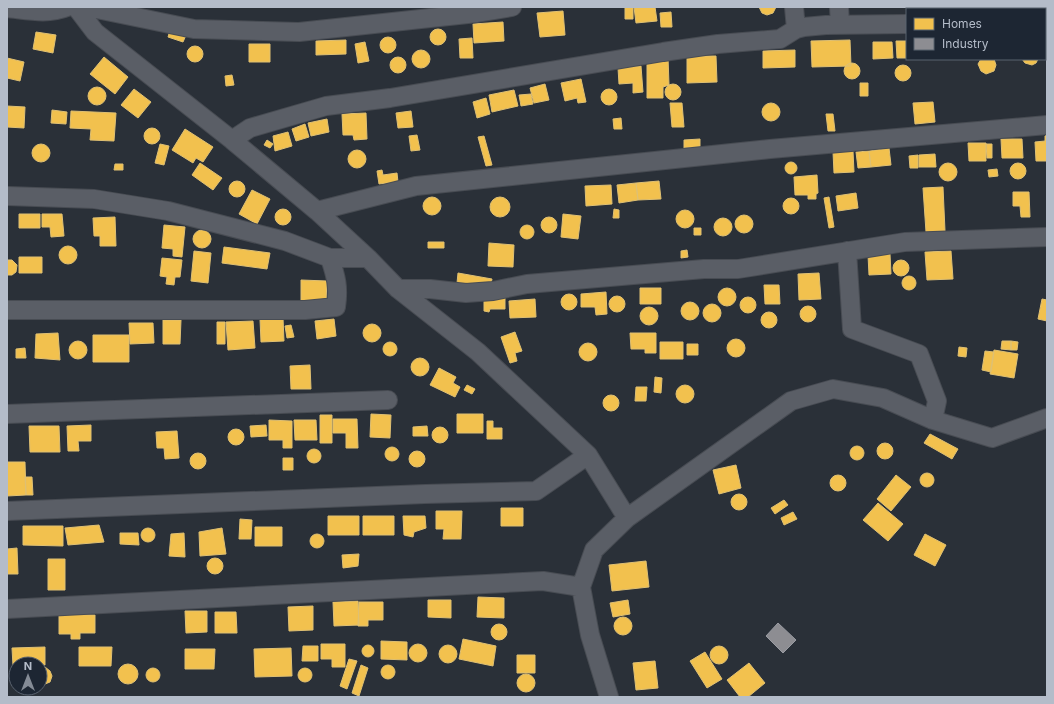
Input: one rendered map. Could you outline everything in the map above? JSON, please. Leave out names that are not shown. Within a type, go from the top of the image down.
[{"type":"street","points":[[7,8],[40,12],[59,10],[67,7]]},
{"type":"street","points":[[76,7],[95,32],[232,140],[317,211],[368,258],[398,290],[478,352],[588,455],[627,518]]},
{"type":"street","points":[[87,7],[194,29],[299,32],[477,13],[512,7]]},
{"type":"street","points":[[794,7],[796,29]]},
{"type":"street","points":[[839,7],[840,25]]},
{"type":"street","points":[[232,140],[250,128],[326,106],[390,98],[663,52],[718,44],[780,39],[804,26],[906,24]]},
{"type":"street","points":[[317,211],[416,186],[770,149],[1047,125]]},
{"type":"street","points":[[7,196],[94,200],[168,211],[285,241],[330,258],[368,258]]},
{"type":"street","points":[[398,290],[430,290],[466,293],[493,291],[527,284],[704,269],[738,269],[905,242],[1047,237]]},
{"type":"street","points":[[847,251],[852,329],[919,354],[937,401],[932,420]]},
{"type":"street","points":[[7,310],[305,310],[336,307],[338,296],[337,281],[330,258]]},
{"type":"street","points":[[609,697],[590,634],[581,587],[594,550],[627,518],[791,401],[833,389],[883,398],[932,420],[992,438],[1045,416]]},
{"type":"street","points":[[7,414],[388,400]]},
{"type":"street","points":[[7,511],[425,494],[536,492],[588,455]]},
{"type":"street","points":[[7,608],[543,582],[581,587]]},
{"type":"building: Homes","points":[[625,7],[633,7],[633,19],[625,19]]},
{"type":"building: Homes","points":[[634,7],[655,7],[657,21],[636,23]]},
{"type":"building: Homes","points":[[759,7],[776,7],[773,13],[767,15],[762,13]]},
{"type":"building: Homes","points":[[563,11],[565,35],[540,37],[537,13]]},
{"type":"building: Homes","points":[[671,12],[672,27],[661,27],[660,13]]},
{"type":"building: Homes","points":[[503,22],[504,41],[474,43],[473,24]]},
{"type":"building: Homes","points":[[171,27],[187,33],[183,42],[168,37]]},
{"type":"building: Homes","points":[[435,29],[441,29],[446,34],[444,43],[441,45],[435,45],[430,40],[430,34]]},
{"type":"building: Homes","points":[[36,32],[56,35],[53,53],[33,49]]},
{"type":"building: Homes","points":[[388,37],[394,39],[396,45],[394,51],[388,53],[382,51],[380,45],[382,39]]},
{"type":"building: Homes","points":[[472,38],[473,58],[460,58],[459,39]]},
{"type":"building: Homes","points":[[346,40],[346,54],[316,55],[316,41]]},
{"type":"building: Homes","points":[[850,40],[851,66],[812,67],[811,41]]},
{"type":"building: Homes","points":[[896,41],[906,41],[906,58],[897,58]]},
{"type":"building: Homes","points":[[365,42],[369,61],[358,63],[355,44]]},
{"type":"building: Homes","points":[[873,42],[892,42],[893,58],[873,59]]},
{"type":"building: Homes","points":[[249,44],[270,44],[270,62],[249,62]]},
{"type":"building: Homes","points":[[192,46],[198,46],[203,51],[201,60],[198,62],[192,62],[187,57],[187,51]]},
{"type":"building: Homes","points":[[417,50],[425,50],[430,55],[428,66],[425,68],[417,68],[412,63],[412,55]]},
{"type":"building: Homes","points":[[795,50],[795,67],[763,68],[763,51]]},
{"type":"building: Homes","points":[[687,56],[716,56],[717,82],[687,83]]},
{"type":"building: Homes","points":[[104,57],[128,77],[115,94],[90,74]]},
{"type":"building: Homes","points":[[395,57],[401,57],[406,62],[404,71],[401,73],[395,73],[390,68],[390,62]]},
{"type":"building: Homes","points":[[668,57],[669,85],[663,87],[663,98],[647,98],[647,58]]},
{"type":"building: Homes","points":[[7,58],[24,62],[20,81],[7,78]]},
{"type":"building: Homes","points":[[980,60],[994,60],[996,65],[994,71],[986,74],[981,71],[978,64]]},
{"type":"building: Homes","points":[[1023,60],[1038,60],[1036,63],[1032,65],[1025,63]]},
{"type":"building: Homes","points":[[852,63],[858,65],[860,71],[858,77],[852,79],[846,77],[844,71],[846,65]]},
{"type":"building: Homes","points":[[903,65],[910,70],[911,73],[906,80],[903,81],[896,76],[895,73],[900,66]]},
{"type":"building: Homes","points":[[641,66],[643,92],[633,93],[633,83],[619,84],[618,68]]},
{"type":"building: Homes","points":[[232,75],[234,85],[226,86],[225,76]]},
{"type":"building: Homes","points":[[581,79],[586,102],[578,103],[577,98],[565,101],[561,83]]},
{"type":"building: Homes","points":[[860,83],[868,83],[868,96],[860,96]]},
{"type":"building: Homes","points":[[545,84],[549,100],[534,103],[530,88]]},
{"type":"building: Homes","points":[[673,84],[680,89],[681,92],[676,99],[673,100],[666,95],[665,92],[670,85]]},
{"type":"building: Homes","points":[[97,87],[103,90],[106,96],[103,102],[97,105],[91,102],[88,96],[91,90]]},
{"type":"building: Homes","points":[[134,89],[151,102],[138,118],[121,105]]},
{"type":"building: Homes","points":[[606,89],[612,89],[617,94],[615,103],[612,105],[606,105],[601,100],[601,94]]},
{"type":"building: Homes","points":[[514,90],[518,106],[492,112],[489,95]]},
{"type":"building: Homes","points":[[531,94],[533,104],[521,106],[519,95]]},
{"type":"building: Homes","points":[[486,98],[490,114],[477,118],[473,102]]},
{"type":"building: Homes","points":[[933,102],[935,122],[915,124],[913,103]]},
{"type":"building: Homes","points":[[670,103],[682,103],[684,127],[672,127]]},
{"type":"building: Homes","points":[[771,103],[777,106],[780,112],[777,118],[771,121],[765,118],[762,112],[765,106]]},
{"type":"building: Homes","points":[[7,106],[25,107],[24,128],[7,127]]},
{"type":"building: Homes","points":[[52,110],[67,112],[66,124],[51,123]]},
{"type":"building: Homes","points":[[71,111],[116,113],[114,141],[90,140],[91,129],[70,128]]},
{"type":"building: Homes","points":[[411,111],[413,127],[398,128],[396,113]]},
{"type":"building: Homes","points":[[366,113],[367,139],[354,140],[353,135],[343,135],[342,114]]},
{"type":"building: Homes","points":[[826,114],[833,114],[835,131],[828,131]]},
{"type":"building: Homes","points":[[621,118],[622,129],[614,129],[613,119]]},
{"type":"building: Homes","points":[[327,119],[329,132],[311,136],[308,123]]},
{"type":"building: Homes","points":[[305,124],[309,137],[296,141],[292,129]]},
{"type":"building: Homes","points":[[149,128],[155,128],[160,133],[158,142],[155,144],[149,144],[144,139],[144,133]]},
{"type":"building: Homes","points":[[185,129],[213,147],[203,162],[196,158],[193,163],[172,150]]},
{"type":"building: Homes","points":[[288,132],[292,146],[275,151],[273,136]]},
{"type":"building: Homes","points":[[417,135],[420,150],[411,151],[409,136]]},
{"type":"building: Homes","points":[[1047,135],[1047,161],[1036,161],[1035,142],[1045,141],[1045,136]]},
{"type":"building: Homes","points":[[484,136],[492,165],[486,166],[478,137]]},
{"type":"building: Homes","points":[[700,139],[700,147],[684,148],[684,140]]},
{"type":"building: Homes","points":[[1001,139],[1022,139],[1023,158],[1002,158]]},
{"type":"building: Homes","points":[[267,140],[273,144],[270,148],[264,145]]},
{"type":"building: Homes","points":[[968,143],[986,143],[986,161],[969,161]]},
{"type":"building: Homes","points":[[41,144],[47,147],[50,153],[47,159],[41,162],[35,159],[32,153],[35,147]]},
{"type":"building: Homes","points":[[160,144],[169,146],[164,165],[155,163]]},
{"type":"building: Homes","points":[[986,144],[992,144],[992,158],[987,158]]},
{"type":"building: Homes","points":[[889,148],[891,165],[871,167],[869,151]]},
{"type":"building: Homes","points":[[357,150],[361,151],[365,155],[365,163],[361,167],[357,168],[353,167],[349,163],[348,159],[349,155],[353,151]]},
{"type":"building: Homes","points":[[853,151],[854,172],[834,173],[833,152]]},
{"type":"building: Homes","points":[[869,151],[871,167],[858,168],[856,152]]},
{"type":"building: Homes","points":[[935,154],[936,167],[919,167],[919,155]]},
{"type":"building: Homes","points":[[918,155],[918,168],[910,168],[909,156]]},
{"type":"building: Homes","points":[[789,162],[793,162],[797,168],[793,174],[789,174],[785,170],[785,166]]},
{"type":"building: Homes","points":[[200,163],[222,178],[213,190],[192,175]]},
{"type":"building: Homes","points":[[948,163],[954,166],[957,172],[954,178],[948,181],[942,178],[939,172],[942,166]]},
{"type":"building: Homes","points":[[1018,163],[1024,165],[1026,171],[1024,177],[1018,179],[1012,177],[1010,171],[1012,165]]},
{"type":"building: Homes","points":[[115,164],[123,164],[123,170],[114,170]]},
{"type":"building: Homes","points":[[997,169],[998,176],[989,177],[988,170]]},
{"type":"building: Homes","points":[[382,170],[383,175],[397,173],[398,182],[379,184],[377,171]]},
{"type":"building: Homes","points":[[817,175],[818,193],[816,194],[816,199],[808,199],[808,195],[795,195],[794,177]]},
{"type":"building: Homes","points":[[237,181],[244,186],[245,189],[240,196],[237,197],[230,192],[229,189],[234,182]]},
{"type":"building: Homes","points":[[659,181],[661,199],[638,200],[636,183]]},
{"type":"building: Homes","points":[[636,183],[638,200],[619,203],[617,185]]},
{"type":"building: Homes","points":[[611,185],[612,204],[586,206],[585,186]]},
{"type":"building: Homes","points":[[943,187],[945,231],[926,232],[923,188]]},
{"type":"building: Homes","points":[[252,190],[270,199],[257,224],[239,214]]},
{"type":"building: Homes","points":[[1013,192],[1029,192],[1030,217],[1021,217],[1020,206],[1013,206]]},
{"type":"building: Homes","points":[[856,193],[858,208],[838,211],[836,196]]},
{"type":"building: Homes","points":[[432,197],[436,198],[440,202],[440,210],[436,214],[432,215],[428,214],[424,210],[423,206],[424,202],[428,198]]},
{"type":"building: Homes","points":[[500,197],[507,200],[510,207],[507,214],[500,217],[493,214],[490,207],[493,200]]},
{"type":"building: Homes","points":[[829,197],[834,227],[829,228],[824,198]]},
{"type":"building: Homes","points":[[791,198],[798,203],[799,206],[794,213],[791,214],[784,209],[783,206],[788,199]]},
{"type":"building: Homes","points":[[280,209],[286,209],[291,214],[289,223],[286,225],[280,225],[275,220],[275,214]]},
{"type":"building: Homes","points":[[614,209],[619,210],[619,218],[613,218]]},
{"type":"building: Homes","points":[[685,210],[691,213],[694,219],[691,225],[685,228],[679,225],[676,219],[679,213]]},
{"type":"building: Homes","points":[[19,214],[40,214],[40,228],[19,228]]},
{"type":"building: Homes","points":[[42,214],[62,214],[64,236],[51,237],[50,227],[42,227]]},
{"type":"building: Homes","points":[[563,214],[581,216],[578,239],[561,237]]},
{"type":"building: Homes","points":[[744,215],[750,218],[753,224],[750,230],[744,233],[738,230],[735,224],[738,218]]},
{"type":"building: Homes","points":[[115,217],[116,246],[100,246],[100,236],[94,236],[93,218]]},
{"type":"building: Homes","points":[[546,217],[552,217],[557,222],[555,231],[552,233],[546,233],[541,228],[541,222]]},
{"type":"building: Homes","points":[[723,218],[729,221],[732,227],[729,233],[723,236],[717,233],[714,227],[717,221]]},
{"type":"building: Homes","points":[[164,225],[185,227],[182,257],[173,256],[173,249],[162,248]]},
{"type":"building: Homes","points":[[527,225],[532,227],[534,232],[532,237],[527,239],[522,237],[520,232],[522,227]]},
{"type":"building: Homes","points":[[694,228],[701,228],[701,235],[694,235]]},
{"type":"building: Homes","points":[[202,230],[208,233],[211,239],[208,245],[202,248],[196,245],[193,239],[196,233]]},
{"type":"building: Homes","points":[[428,242],[444,242],[444,248],[428,248]]},
{"type":"building: Homes","points":[[489,243],[514,245],[513,267],[488,266]]},
{"type":"building: Homes","points":[[68,246],[72,247],[76,251],[76,259],[72,263],[68,264],[64,263],[60,259],[59,255],[60,251],[64,247]]},
{"type":"building: Homes","points":[[224,247],[270,253],[267,269],[222,263]]},
{"type":"building: Homes","points":[[687,250],[688,257],[681,258],[681,251]]},
{"type":"building: Homes","points":[[194,251],[211,253],[208,283],[191,281]]},
{"type":"building: Homes","points":[[951,251],[953,279],[927,280],[925,252]]},
{"type":"building: Homes","points":[[890,254],[891,274],[869,275],[868,255]]},
{"type":"building: Homes","points":[[19,257],[42,257],[42,273],[19,273]]},
{"type":"building: Homes","points":[[162,258],[182,260],[180,277],[175,277],[174,285],[166,284],[167,277],[160,276]]},
{"type":"building: Homes","points":[[7,260],[12,260],[17,265],[16,272],[12,275],[7,275]]},
{"type":"building: Homes","points":[[901,260],[907,262],[909,268],[907,274],[901,276],[895,274],[893,268],[895,262]]},
{"type":"building: Homes","points":[[458,273],[492,279],[490,289],[457,283]]},
{"type":"building: Homes","points":[[819,273],[821,299],[799,300],[798,274]]},
{"type":"building: Homes","points":[[906,276],[912,276],[916,280],[916,286],[912,290],[906,290],[902,286],[902,280]]},
{"type":"building: Homes","points":[[301,280],[327,281],[326,301],[301,301]]},
{"type":"building: Homes","points":[[764,285],[779,285],[780,304],[765,304]]},
{"type":"building: Homes","points":[[640,288],[661,288],[661,304],[640,304]]},
{"type":"building: Homes","points":[[723,288],[731,288],[736,293],[734,304],[731,306],[723,306],[718,301],[718,293]]},
{"type":"building: Homes","points":[[606,292],[607,314],[596,315],[595,307],[581,307],[581,294]]},
{"type":"building: Homes","points":[[569,294],[575,296],[577,302],[575,308],[569,310],[563,308],[561,302],[563,296]]},
{"type":"building: Homes","points":[[614,296],[620,296],[625,301],[623,310],[620,312],[614,312],[609,307],[609,301]]},
{"type":"building: Homes","points":[[745,297],[751,297],[756,302],[754,311],[751,313],[745,313],[740,308],[740,302]]},
{"type":"building: Homes","points":[[505,298],[505,309],[490,309],[489,312],[484,311],[484,299]]},
{"type":"building: Homes","points":[[535,299],[536,317],[510,318],[509,301]]},
{"type":"building: Homes","points":[[1042,299],[1047,300],[1047,321],[1038,319]]},
{"type":"building: Homes","points":[[690,302],[696,305],[699,311],[696,317],[690,320],[684,317],[681,311],[684,305]]},
{"type":"building: Homes","points":[[712,304],[718,307],[721,313],[718,319],[712,322],[706,319],[703,313],[706,307]]},
{"type":"building: Homes","points":[[808,306],[814,308],[816,314],[814,320],[808,322],[802,320],[800,314],[802,308]]},
{"type":"building: Homes","points":[[649,307],[655,310],[658,316],[655,322],[649,325],[643,322],[640,316],[643,310]]},
{"type":"building: Homes","points":[[769,312],[776,317],[777,320],[772,327],[769,328],[762,323],[761,320],[766,313]]},
{"type":"building: Homes","points":[[283,318],[284,341],[261,342],[260,319]]},
{"type":"building: Homes","points":[[334,319],[336,336],[317,339],[315,321]]},
{"type":"building: Homes","points":[[163,320],[181,320],[180,344],[163,344]]},
{"type":"building: Homes","points":[[253,321],[255,348],[228,350],[226,322]]},
{"type":"building: Homes","points":[[217,322],[225,322],[225,344],[217,344]]},
{"type":"building: Homes","points":[[129,323],[153,323],[154,343],[130,344]]},
{"type":"building: Homes","points":[[372,324],[378,327],[381,333],[378,339],[372,342],[366,339],[363,333],[366,327]]},
{"type":"building: Homes","points":[[291,325],[294,337],[287,338],[285,326]]},
{"type":"building: Homes","points":[[515,332],[522,351],[515,353],[517,361],[510,363],[501,337]]},
{"type":"building: Homes","points":[[58,333],[60,360],[35,358],[36,334]]},
{"type":"building: Homes","points":[[630,333],[656,333],[656,353],[645,353],[645,349],[631,349]]},
{"type":"building: Homes","points":[[93,335],[129,335],[129,362],[93,362]]},
{"type":"building: Homes","points":[[736,339],[742,342],[745,348],[742,354],[736,357],[730,354],[727,348],[730,342]]},
{"type":"building: Homes","points":[[78,341],[84,344],[87,350],[84,356],[78,359],[72,356],[69,350],[72,344]]},
{"type":"building: Homes","points":[[1002,341],[1011,341],[1011,350],[1001,349]]},
{"type":"building: Homes","points":[[1011,341],[1018,342],[1017,350],[1011,350]]},
{"type":"building: Homes","points":[[387,342],[393,342],[397,346],[397,352],[393,356],[387,356],[383,352],[383,346]]},
{"type":"building: Homes","points":[[660,342],[683,342],[683,359],[660,359]]},
{"type":"building: Homes","points":[[584,343],[592,343],[597,348],[595,359],[592,361],[584,361],[579,356],[579,348]]},
{"type":"building: Homes","points":[[687,344],[698,344],[698,355],[687,355]]},
{"type":"building: Homes","points":[[959,347],[967,348],[966,357],[958,356]]},
{"type":"building: Homes","points":[[25,348],[26,358],[16,358],[16,349]]},
{"type":"building: Homes","points":[[994,350],[1018,354],[1014,378],[990,374]]},
{"type":"building: Homes","points":[[985,351],[994,352],[991,372],[982,370]]},
{"type":"building: Homes","points":[[420,358],[426,361],[429,367],[426,373],[420,376],[414,373],[411,367],[414,361]]},
{"type":"building: Homes","points":[[310,365],[311,389],[291,389],[290,366]]},
{"type":"building: Homes","points":[[439,368],[456,377],[453,383],[460,387],[455,397],[430,385]]},
{"type":"building: Homes","points":[[655,377],[662,378],[661,393],[654,392]]},
{"type":"building: Homes","points":[[467,385],[475,389],[472,394],[464,390]]},
{"type":"building: Homes","points":[[685,385],[691,388],[694,394],[691,400],[685,403],[679,400],[676,394],[679,388]]},
{"type":"building: Homes","points":[[636,387],[647,387],[646,401],[635,401]]},
{"type":"building: Homes","points":[[611,395],[617,397],[619,403],[617,409],[611,411],[605,409],[603,403],[605,397]]},
{"type":"building: Homes","points":[[371,414],[391,415],[390,438],[370,437]]},
{"type":"building: Homes","points":[[457,414],[483,414],[483,433],[457,433]]},
{"type":"building: Homes","points":[[320,415],[332,415],[332,443],[320,443]]},
{"type":"building: Homes","points":[[333,419],[357,419],[358,448],[346,448],[346,433],[333,433]]},
{"type":"building: Homes","points":[[269,420],[292,421],[292,448],[283,448],[283,440],[269,440]]},
{"type":"building: Homes","points":[[294,420],[316,420],[317,440],[295,440]]},
{"type":"building: Homes","points":[[487,421],[493,421],[493,428],[502,428],[502,439],[487,439]]},
{"type":"building: Homes","points":[[91,425],[91,441],[78,441],[79,451],[68,451],[67,426]]},
{"type":"building: Homes","points":[[266,425],[267,436],[251,437],[250,426]]},
{"type":"building: Homes","points":[[29,426],[59,426],[60,452],[30,452]]},
{"type":"building: Homes","points":[[427,426],[428,436],[413,436],[413,427]]},
{"type":"building: Homes","points":[[440,427],[447,432],[448,435],[443,442],[440,443],[433,438],[432,435],[437,428]]},
{"type":"building: Homes","points":[[233,429],[239,429],[244,434],[242,443],[239,445],[233,445],[228,440],[228,434]]},
{"type":"building: Homes","points":[[177,431],[179,458],[165,459],[164,448],[157,448],[156,432]]},
{"type":"building: Homes","points":[[930,434],[958,449],[952,459],[924,443]]},
{"type":"building: Homes","points":[[885,443],[892,448],[893,451],[888,458],[885,459],[878,454],[877,451],[882,444]]},
{"type":"building: Homes","points":[[857,446],[862,448],[864,453],[862,458],[857,460],[852,458],[850,453],[852,448]]},
{"type":"building: Homes","points":[[389,447],[395,447],[399,451],[399,457],[395,461],[389,461],[385,457],[385,451]]},
{"type":"building: Homes","points":[[311,449],[317,449],[321,453],[321,459],[317,463],[311,463],[307,459],[307,453]]},
{"type":"building: Homes","points":[[417,451],[424,456],[425,459],[420,466],[417,467],[410,462],[409,459],[414,452]]},
{"type":"building: Homes","points":[[195,453],[201,453],[206,458],[204,467],[201,469],[195,469],[190,464],[190,458]]},
{"type":"building: Homes","points":[[283,458],[293,458],[293,470],[283,470]]},
{"type":"building: Homes","points":[[7,462],[25,462],[26,495],[7,496]]},
{"type":"building: Homes","points":[[736,465],[741,488],[719,494],[713,470]]},
{"type":"building: Homes","points":[[924,473],[930,473],[934,477],[934,483],[930,487],[924,487],[920,483],[920,477]]},
{"type":"building: Homes","points":[[838,475],[845,480],[846,483],[841,490],[838,491],[831,486],[830,483],[835,476]]},
{"type":"building: Homes","points":[[896,475],[911,487],[891,511],[877,499]]},
{"type":"building: Homes","points":[[25,477],[32,477],[33,495],[26,495]]},
{"type":"building: Homes","points":[[739,494],[745,496],[747,502],[745,508],[739,510],[733,508],[731,502],[733,496]]},
{"type":"building: Homes","points":[[784,500],[788,505],[775,514],[771,508]]},
{"type":"building: Homes","points":[[878,503],[903,524],[888,541],[863,520]]},
{"type":"building: Homes","points":[[501,508],[523,508],[523,526],[501,526]]},
{"type":"building: Homes","points":[[436,511],[462,511],[461,539],[443,539],[444,529],[436,529]]},
{"type":"building: Homes","points":[[793,512],[797,519],[784,525],[781,518]]},
{"type":"building: Homes","points":[[328,516],[359,516],[359,535],[328,535]]},
{"type":"building: Homes","points":[[363,516],[394,516],[394,535],[363,535]]},
{"type":"building: Homes","points":[[403,516],[425,516],[426,528],[414,532],[413,537],[404,535]]},
{"type":"building: Homes","points":[[240,519],[252,520],[251,539],[239,539]]},
{"type":"building: Homes","points":[[99,525],[104,542],[68,545],[65,528]]},
{"type":"building: Homes","points":[[23,526],[63,526],[63,546],[23,545]]},
{"type":"building: Homes","points":[[255,527],[282,527],[282,546],[255,546]]},
{"type":"building: Homes","points":[[145,528],[151,528],[155,532],[155,538],[151,542],[145,542],[141,538],[141,532]]},
{"type":"building: Homes","points":[[222,528],[226,554],[200,556],[199,532]]},
{"type":"building: Homes","points":[[120,533],[138,533],[139,545],[120,544]]},
{"type":"building: Homes","points":[[184,533],[185,557],[169,556],[171,534]]},
{"type":"building: Homes","points":[[314,534],[320,534],[324,538],[324,544],[320,548],[314,548],[310,544],[310,538]]},
{"type":"building: Homes","points":[[925,534],[946,545],[935,566],[914,555]]},
{"type":"building: Homes","points":[[17,548],[18,574],[7,574],[7,549]]},
{"type":"building: Homes","points":[[359,554],[358,566],[343,568],[342,555]]},
{"type":"building: Homes","points":[[212,558],[218,558],[223,563],[221,572],[218,574],[212,574],[207,569],[207,563]]},
{"type":"building: Homes","points":[[48,559],[65,559],[65,590],[48,590]]},
{"type":"building: Homes","points":[[646,561],[649,587],[612,591],[609,565]]},
{"type":"building: Homes","points":[[478,597],[504,598],[504,618],[477,617]]},
{"type":"building: Homes","points":[[428,600],[451,600],[451,618],[428,617]]},
{"type":"building: Homes","points":[[628,600],[630,614],[613,617],[610,603]]},
{"type":"building: Homes","points":[[358,601],[359,625],[334,626],[333,602]]},
{"type":"building: Homes","points":[[359,602],[383,602],[383,620],[368,620],[368,626],[358,626]]},
{"type":"building: Homes","points":[[313,606],[313,630],[289,631],[288,607]]},
{"type":"building: Homes","points":[[185,611],[207,611],[207,632],[186,633]]},
{"type":"building: Homes","points":[[215,612],[236,612],[237,633],[215,633]]},
{"type":"building: Homes","points":[[59,614],[95,615],[95,633],[80,633],[80,639],[71,639],[71,634],[59,634]]},
{"type":"building: Homes","points":[[619,617],[627,617],[632,622],[630,633],[627,635],[619,635],[614,630],[614,622]]},
{"type":"building: Homes","points":[[496,624],[502,624],[507,629],[505,638],[502,640],[496,640],[491,635],[491,629]]},
{"type":"building: Homes","points":[[463,639],[496,646],[493,666],[459,659]]},
{"type":"building: Homes","points":[[381,641],[407,642],[407,660],[381,659]]},
{"type":"building: Homes","points":[[321,644],[345,644],[345,667],[332,667],[332,659],[321,659]]},
{"type":"building: Homes","points":[[418,644],[424,647],[427,653],[424,659],[418,662],[412,659],[409,653],[412,647]]},
{"type":"building: Homes","points":[[368,645],[372,647],[374,651],[372,655],[368,657],[364,655],[362,651],[364,647]]},
{"type":"building: Homes","points":[[448,645],[454,648],[457,654],[454,660],[448,663],[442,660],[439,654],[442,648]]},
{"type":"building: Homes","points":[[303,646],[318,646],[318,661],[302,661]]},
{"type":"building: Homes","points":[[719,646],[725,649],[728,655],[725,661],[719,664],[713,661],[710,655],[713,649]]},
{"type":"building: Homes","points":[[45,647],[45,656],[12,656],[12,648]]},
{"type":"building: Homes","points":[[79,647],[112,647],[111,666],[79,666]]},
{"type":"building: Homes","points":[[291,648],[292,676],[255,677],[254,649]]},
{"type":"building: Homes","points":[[185,649],[215,649],[214,669],[185,669]]},
{"type":"building: Homes","points":[[705,652],[722,679],[707,688],[690,661]]},
{"type":"building: Homes","points":[[517,655],[535,655],[535,673],[517,673]]},
{"type":"building: Homes","points":[[349,659],[357,661],[347,689],[340,686]]},
{"type":"building: Homes","points":[[655,661],[658,688],[636,690],[633,663]]},
{"type":"building: Homes","points":[[749,663],[765,683],[748,697],[740,697],[727,680]]},
{"type":"building: Homes","points":[[128,664],[135,667],[138,674],[135,681],[128,684],[121,681],[118,674],[121,667]]},
{"type":"building: Homes","points":[[361,665],[368,668],[359,696],[352,693]]},
{"type":"building: Homes","points":[[385,665],[391,665],[395,669],[395,675],[391,679],[385,679],[381,675],[381,669]]},
{"type":"building: Homes","points":[[150,668],[156,668],[160,672],[160,678],[156,682],[150,682],[146,678],[146,672]]},
{"type":"building: Homes","points":[[302,668],[308,668],[312,672],[312,678],[308,682],[302,682],[298,678],[298,672]]},
{"type":"building: Homes","points":[[48,669],[52,676],[50,682],[48,683]]},
{"type":"building: Homes","points":[[526,674],[532,677],[535,683],[532,689],[526,692],[520,689],[517,683],[520,677]]},
{"type":"building: Industry","points":[[778,623],[796,640],[783,653],[766,636]]}]
